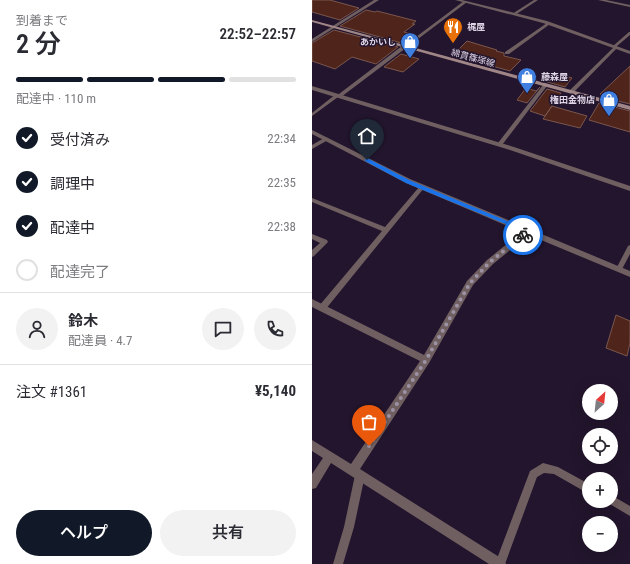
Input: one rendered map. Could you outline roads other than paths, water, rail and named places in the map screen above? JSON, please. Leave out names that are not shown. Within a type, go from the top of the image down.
[{"type":"main road","name":"綿貫篠塚線","points":[[312,21],[544,86],[630,108]]},
{"type":"street","points":[[312,41],[377,0]]},
{"type":"street","points":[[458,0],[548,24],[630,53]]},
{"type":"street","points":[[600,0],[630,6]]},
{"type":"street","points":[[312,88],[500,144],[630,188]]},
{"type":"street","points":[[312,132],[408,181],[630,274]]},
{"type":"street","points":[[357,472],[426,360],[470,283],[480,271],[528,231]]},
{"type":"street","points":[[312,303],[426,360]]},
{"type":"street","points":[[312,445],[357,472],[500,564]]},
{"type":"street","points":[[312,484],[330,456]]},
{"type":"lane","points":[[514,14],[536,0]]},
{"type":"lane","points":[[312,115],[465,2]]},
{"type":"lane","points":[[507,53],[548,24]]},
{"type":"lane","points":[[571,92],[630,33]]},
{"type":"lane","points":[[500,144],[544,86]]},
{"type":"lane","points":[[312,147],[326,139]]},
{"type":"lane","points":[[322,308],[422,187]]},
{"type":"lane","points":[[312,200],[387,230]]},
{"type":"lane","points":[[312,236],[325,242],[312,254]]},
{"type":"lane","points":[[619,269],[630,248]]},
{"type":"lane","points":[[500,564],[533,474],[543,468],[554,470],[582,485]]},
{"type":"lane","points":[[338,564],[349,527],[357,472]]},
{"type":"lane","points":[[618,504],[630,511]]},
{"type":"place","name":"梶屋","points":[[453,44]]},
{"type":"place","name":"あかいし","points":[[410,59]]},
{"type":"place","name":"藤森屋","points":[[527,94]]},
{"type":"place","name":"権田金物店","points":[[609,117]]}]
